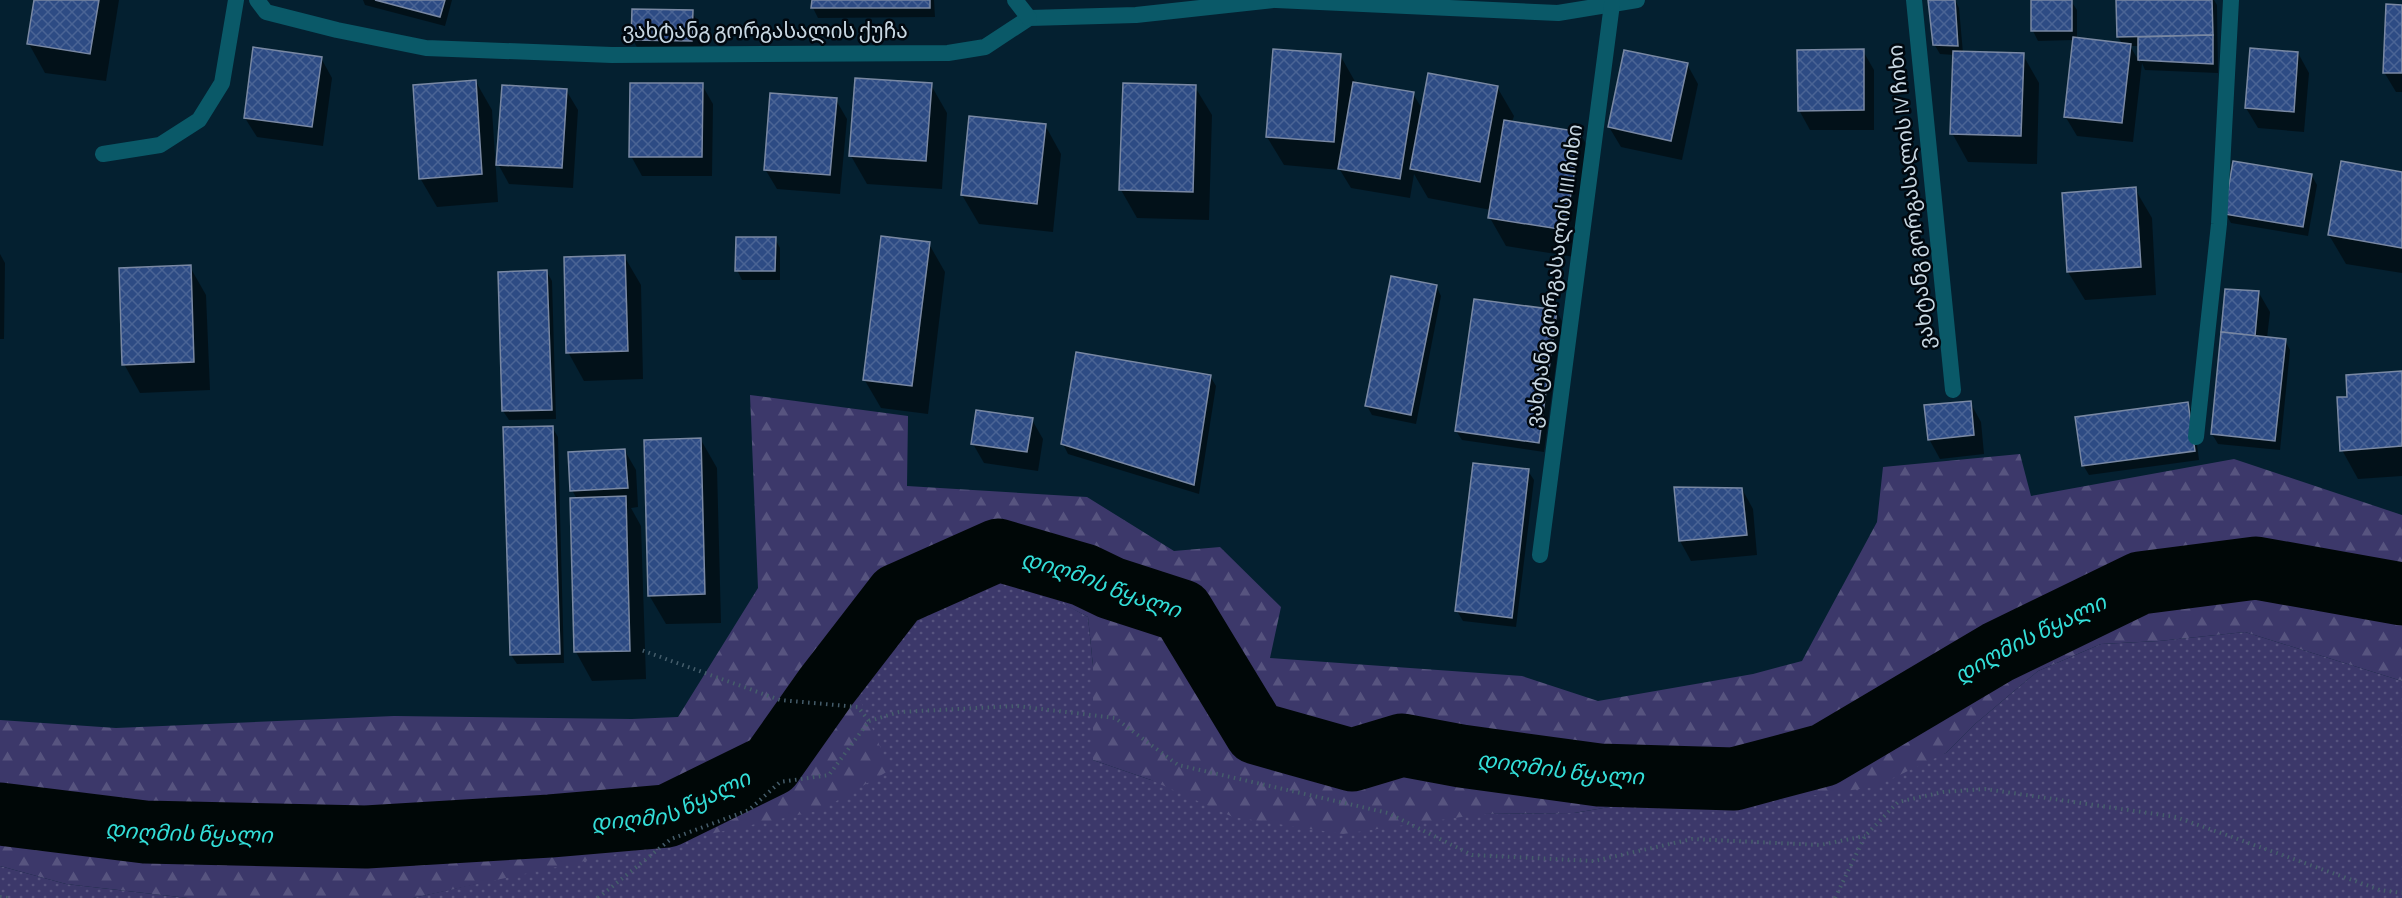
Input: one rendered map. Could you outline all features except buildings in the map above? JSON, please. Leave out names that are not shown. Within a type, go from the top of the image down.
[{"type":"street","points":[[103,154],[160,145],[199,120],[222,83],[236,0]]},
{"type":"street","name":"ვახტანგ გორგასალის ქუჩა","points":[[257,0],[266,12],[337,30],[426,48],[612,55],[948,52],[985,47],[1029,18]]},
{"type":"street","points":[[1015,0],[1029,18],[1136,15],[1275,0],[1558,13],[1637,0]]},
{"type":"street","name":"ვახტანგ გორგასალის IV ჩიხი","points":[[1914,0],[1953,390]]},
{"type":"street","points":[[2196,437],[2219,224],[2231,0]]},
{"type":"street","name":"ვახტანგ გორგასალის III ჩიხი","points":[[1540,555],[1612,4]]},
{"type":"path","points":[[641,650],[780,700],[858,707],[869,721]]},
{"type":"path","points":[[598,898],[671,839],[748,810],[780,782],[829,775],[869,721],[899,712],[1017,706],[1115,718],[1178,765],[1388,813],[1472,855],[1594,861],[1692,839],[1820,845],[1865,836]]},
{"type":"path","points":[[1835,898],[1865,836],[1898,802],[1943,792],[1985,789],[2175,817],[2380,890],[2402,893]]},
{"type":"path","points":[[0,897],[8,898]]},
{"type":"green space","points":[[750,395],[908,416],[907,486],[1087,497],[1174,551],[1220,547],[1281,607],[1270,658],[1522,676],[1598,701],[1753,674],[1802,661],[1877,522],[1883,467],[2020,454],[2031,496],[2234,459],[2402,515],[2402,681],[2245,632],[2159,641],[2101,644],[2038,671],[1975,724],[1946,753],[1874,787],[1780,800],[1633,803],[1574,813],[1482,814],[1343,834],[1233,817],[1151,780],[1093,760],[1093,666],[1088,617],[1008,575],[842,618],[813,675],[859,697],[890,770],[821,810],[413,898],[188,898],[66,884],[0,866],[0,720],[116,728],[394,716],[632,719],[678,717],[758,588]]},
{"type":"green space","points":[[1009,574],[1088,617],[1093,666],[1093,760],[1151,780],[1482,814],[1574,813],[1633,803],[1780,800],[1946,753],[1975,724],[2038,671],[2101,644],[2159,641],[2245,632],[2402,681],[2402,898],[413,898],[475,884],[859,697],[813,675],[842,618]]},
{"type":"green space","points":[[0,866],[66,884],[188,898],[0,898]]},
{"type":"waterway","name":"დიღმის წყალი","points":[[0,814],[145,832],[366,837],[550,826],[667,816],[771,765],[826,687],[897,595],[998,550],[1084,575],[1111,588],[1182,611],[1256,733],[1352,760],[1402,745],[1461,756],[1599,775],[1734,779],[1824,755],[1998,652],[2140,583],[2256,568],[2402,594]]}]
